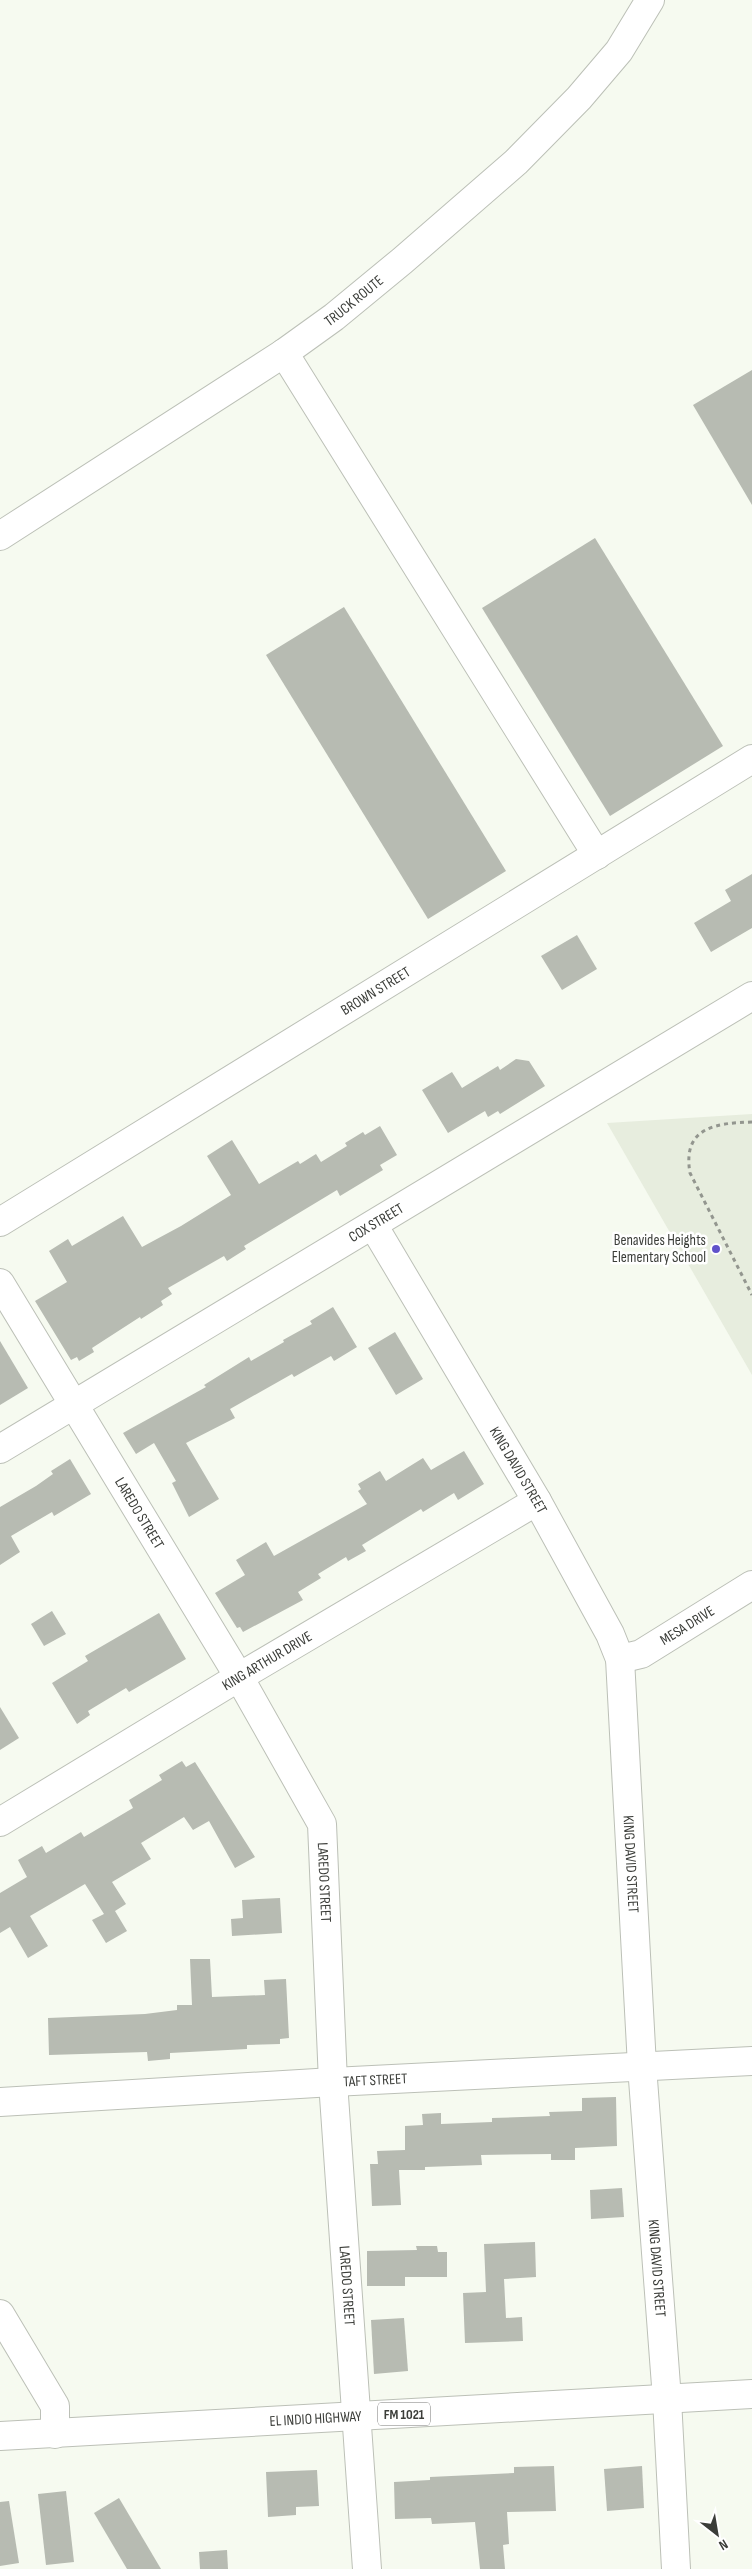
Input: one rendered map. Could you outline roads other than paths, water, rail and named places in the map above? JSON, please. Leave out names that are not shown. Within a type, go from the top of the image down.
[{"type":"street","name":"TRUCK ROUTE","points":[[0,536],[284,354],[380,280],[516,162],[578,98],[619,51],[650,0]]},
{"type":"street","points":[[284,354],[597,855]]},
{"type":"street","name":"BROWN STREET","points":[[0,1222],[752,759]]},
{"type":"street","name":"COX STREET","points":[[0,1449],[752,996]]},
{"type":"street","name":"KING DAVID STREET","points":[[373,1225],[537,1501],[597,1609],[620,1659],[642,2066],[667,2399],[676,2569]]},
{"type":"street","name":"LAREDO STREET","points":[[0,1283],[239,1677],[322,1824],[333,2082],[367,2569]]},
{"type":"street","name":"KING ARTHUR DRIVE","points":[[0,1822],[239,1677],[537,1501]]},
{"type":"street","name":"MESA DRIVE","points":[[620,1659],[641,1654],[752,1585]]},
{"type":"street","name":"TAFT STREET","points":[[0,2102],[333,2082],[752,2061]]},
{"type":"street","points":[[0,2314],[55,2406],[55,2434]]},
{"type":"street","name":"EL INDIO HIGHWAY","points":[[0,2436],[752,2394]]},
{"type":"place","name":"Benavides Heights Elementary School","points":[[716,1249]]}]
